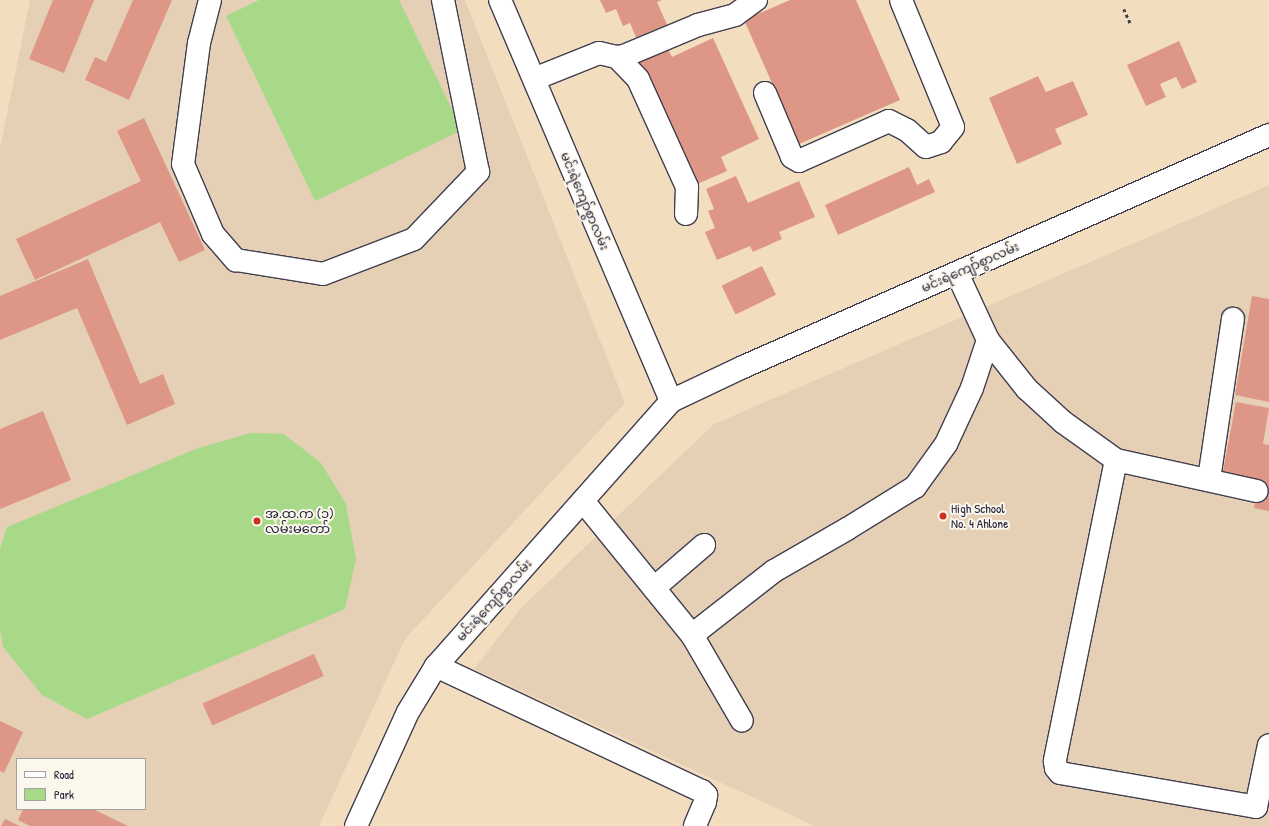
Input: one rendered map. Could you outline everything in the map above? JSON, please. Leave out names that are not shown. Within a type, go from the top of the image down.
[{"type":"main road","points":[[210,0],[199,43],[182,164],[213,234],[236,260],[323,274],[414,239],[478,172],[444,0]]},
{"type":"main road","name":"မင်းရဲကျော်စွာလမ်း","points":[[500,0],[671,401]]},
{"type":"main road","points":[[534,79],[598,53],[617,57],[624,56],[698,25],[735,15],[756,0]]},
{"type":"main road","points":[[764,93],[792,157],[799,161],[889,122],[907,130],[926,147],[941,142],[953,126],[901,0]]},
{"type":"main road","points":[[617,57],[638,79],[687,187],[686,214]]},
{"type":"main road","name":"မင်းရဲကျော်စွာလမ်း","points":[[356,826],[408,712],[436,666],[671,401],[750,364],[1269,135]]},
{"type":"main road","points":[[957,273],[988,340],[1027,388],[1063,422],[1116,460],[1257,490]]},
{"type":"main road","points":[[1209,479],[1232,319]]},
{"type":"main road","points":[[692,635],[774,570],[847,530],[914,487],[946,444],[972,388],[988,340]]},
{"type":"main road","points":[[1116,460],[1055,762],[1056,768],[1060,773],[1256,807],[1269,745]]},
{"type":"main road","points":[[583,501],[692,635],[742,721]]},
{"type":"main road","points":[[654,588],[704,545]]},
{"type":"main road","points":[[436,666],[702,791],[706,795],[705,802],[695,826]]},
{"type":"path","points":[[1124,9],[1131,25]]},
{"type":"shaded area","name":"အ.ထ.က (၁) လမ်းမတော်","points":[[30,0],[465,0],[625,403],[405,639],[319,826],[0,826],[0,148]]},
{"type":"shaded area","name":"High School No. 4 Ahlone","points":[[1269,185],[1269,826],[815,826],[474,669],[521,608],[714,424]]},
{"type":"green space","points":[[259,0],[399,0],[462,130],[315,201],[226,16]]},
{"type":"green space","points":[[250,433],[284,434],[321,463],[346,504],[356,559],[345,609],[87,719],[42,695],[3,647],[0,629],[0,549],[7,527],[196,449]]},
{"type":"building","points":[[53,0],[94,0],[64,73],[29,59]]},
{"type":"building","points":[[133,0],[172,0],[129,100],[85,80],[95,57],[106,62]]},
{"type":"building","points":[[600,0],[662,0],[657,2],[669,29],[638,42],[630,23],[623,26],[616,9],[606,13]]},
{"type":"building","points":[[790,0],[856,0],[900,100],[799,144],[744,20]]},
{"type":"building","points":[[713,38],[759,139],[721,157],[727,171],[695,185],[635,54],[664,41],[672,57]]},
{"type":"building","points":[[1179,41],[1197,82],[1182,89],[1176,77],[1160,84],[1166,97],[1146,106],[1127,65]]},
{"type":"building","points":[[1038,76],[1046,92],[1073,81],[1088,115],[1055,129],[1062,144],[1017,164],[989,98]]},
{"type":"building","points":[[144,118],[205,250],[179,262],[160,222],[35,280],[16,239],[141,181],[117,131]]},
{"type":"building","points":[[909,167],[917,185],[929,179],[935,192],[838,235],[825,205]]},
{"type":"building","points":[[736,176],[748,203],[799,181],[815,217],[779,232],[782,239],[753,252],[750,246],[717,260],[705,232],[715,228],[708,211],[714,209],[706,189]]},
{"type":"building","points":[[88,259],[140,384],[163,374],[175,404],[127,425],[77,308],[0,340],[0,296]]},
{"type":"building","points":[[762,266],[776,295],[736,314],[722,286]]},
{"type":"building","points":[[1252,296],[1269,299],[1269,402],[1235,395]]},
{"type":"building","points":[[1236,402],[1269,408],[1263,444],[1269,445],[1269,511],[1254,508],[1257,491],[1222,476]]},
{"type":"building","points":[[43,411],[71,480],[0,509],[0,429]]},
{"type":"building","points":[[314,654],[324,676],[212,726],[203,704]]},
{"type":"building","points":[[0,721],[23,732],[4,773],[0,771]]},
{"type":"building","points":[[23,810],[95,810],[128,826],[30,826],[18,820]]},
{"type":"building","points":[[5,819],[20,826],[1,826]]},
{"type":"place","name":"High School No. 4 Ahlone","points":[[943,516]]},
{"type":"place","name":"အ.ထ.က (၁) လမ်းမတော်","points":[[257,521]]}]
